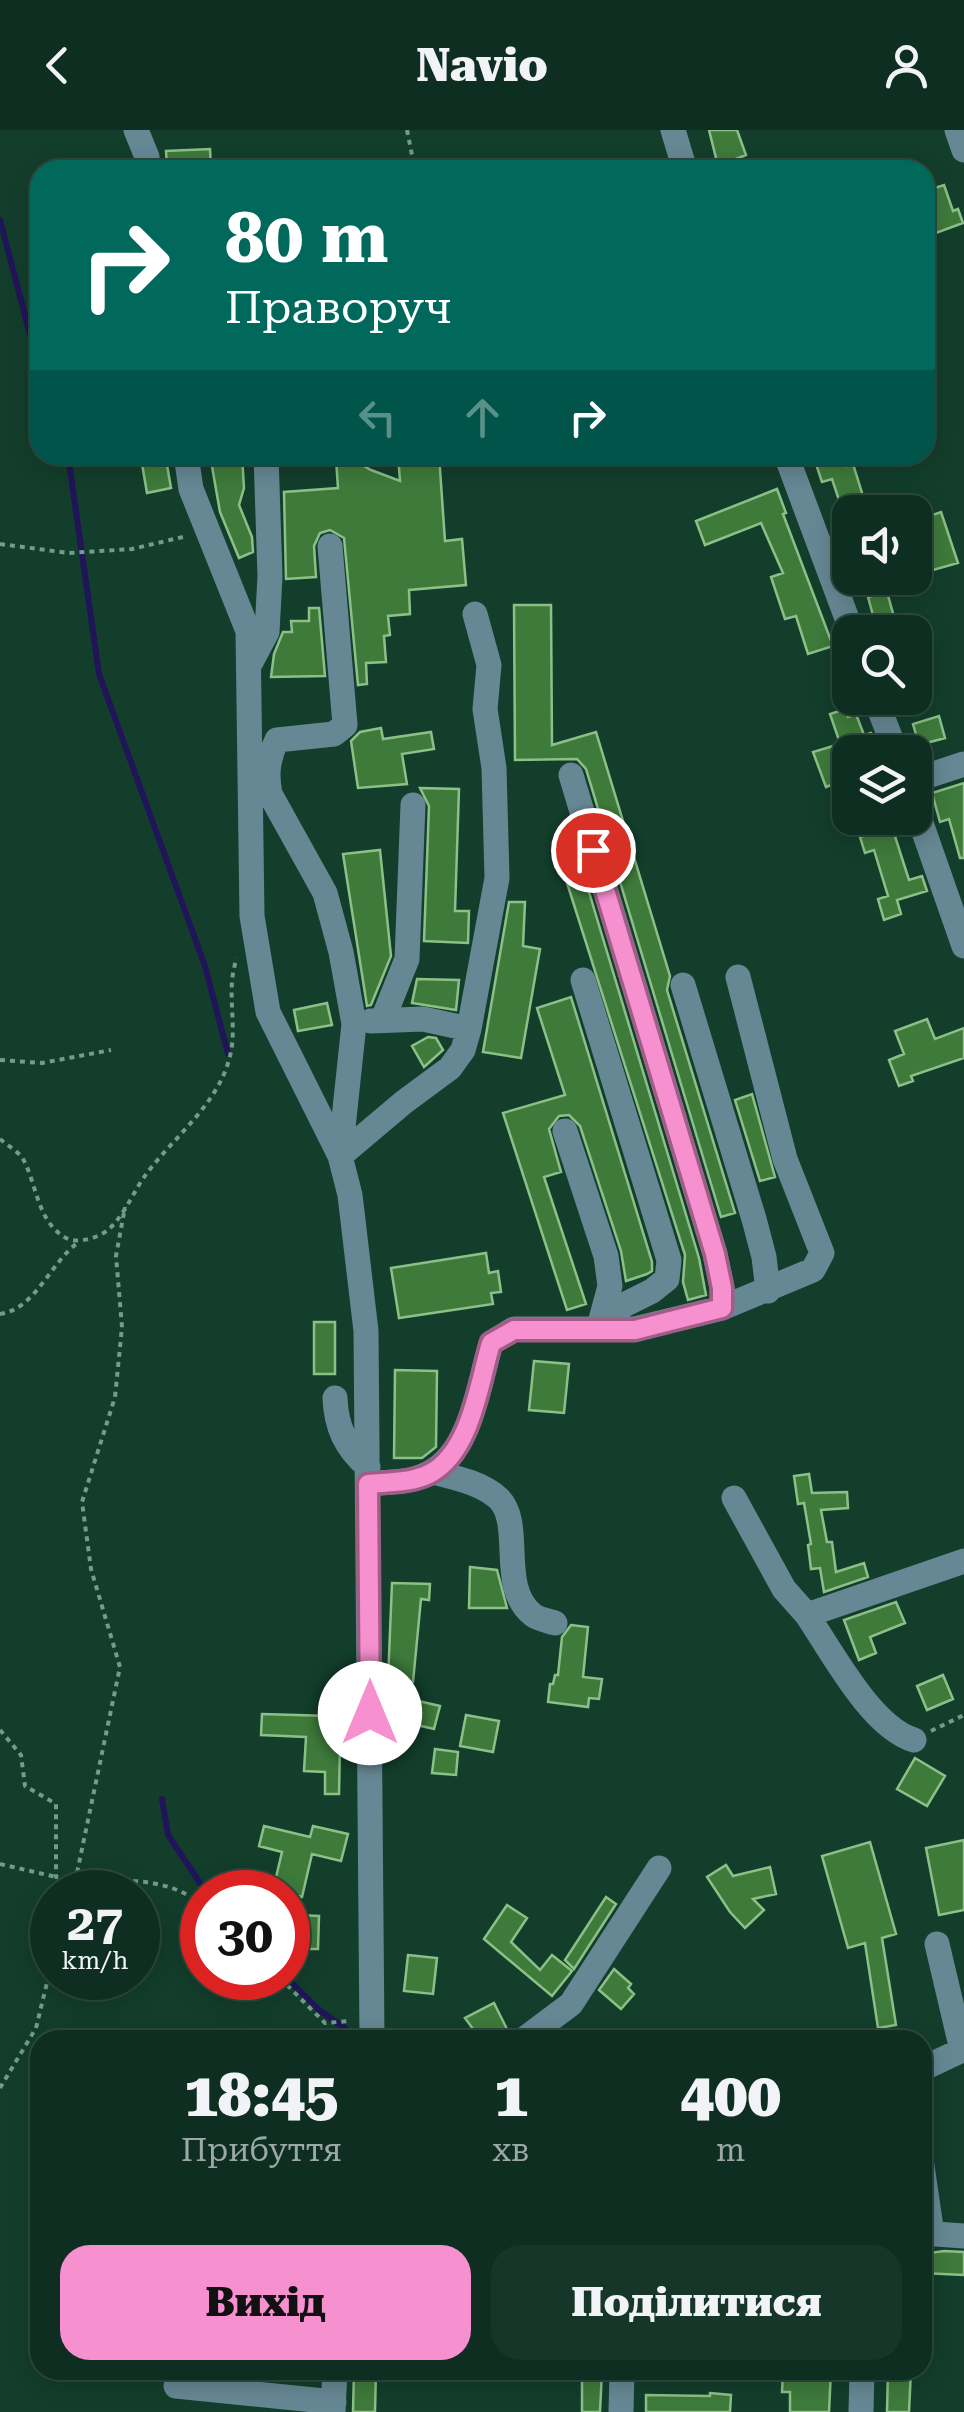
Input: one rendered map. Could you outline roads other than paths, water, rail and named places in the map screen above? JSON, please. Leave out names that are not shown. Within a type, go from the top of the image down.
[{"type":"street","points":[[136,130],[147,160]]},
{"type":"street","points":[[674,130],[683,160]]},
{"type":"street","points":[[957,130],[964,150]]},
{"type":"street","points":[[187,465],[191,490],[206,532],[248,631],[260,754],[252,916],[268,1012],[340,1156],[350,1195],[366,1331],[372,2030]]},
{"type":"street","points":[[250,664],[267,632],[270,576],[266,465]]},
{"type":"street","points":[[790,465],[846,615]]},
{"type":"street","points":[[260,754],[277,740],[334,734],[345,725],[330,546]]},
{"type":"street","points":[[340,1156],[450,1068],[463,1050],[469,1029],[497,878],[494,768],[485,709],[489,666],[474,614]]},
{"type":"street","points":[[260,754],[270,794],[325,893],[341,952],[354,1024],[340,1156]]},
{"type":"street","points":[[932,774],[964,764]]},
{"type":"street","points":[[570,775],[715,1254],[722,1308]]},
{"type":"street","points":[[382,1020],[407,959],[413,805]]},
{"type":"street","points":[[925,835],[964,946]]},
{"type":"street","points":[[335,1398],[336,1418],[345,1440],[368,1475],[406,1482],[432,1472],[452,1454],[462,1437],[491,1343],[514,1330],[601,1323],[635,1330],[722,1308],[813,1270],[822,1253],[784,1159],[738,976]]},
{"type":"street","points":[[583,980],[668,1260],[667,1279],[601,1323]]},
{"type":"street","points":[[683,985],[761,1244],[768,1292]]},
{"type":"street","points":[[354,1024],[423,1019],[469,1029]]},
{"type":"street","points":[[565,1131],[606,1256],[610,1286],[601,1323]]},
{"type":"street","points":[[432,1472],[470,1482],[500,1499],[509,1520],[510,1556],[518,1595],[534,1616],[555,1623]]},
{"type":"street","points":[[734,1498],[784,1590],[807,1615],[854,1686],[893,1730],[914,1740]]},
{"type":"street","points":[[807,1615],[964,1561]]},
{"type":"street","points":[[536,2030],[571,2004],[659,1868]]},
{"type":"street","points":[[932,2064],[962,2050],[936,1944]]},
{"type":"street","points":[[932,2234],[964,2236]]},
{"type":"street","points":[[176,2386],[334,2407],[335,2380]]},
{"type":"street","points":[[621,2412],[622,2380]]},
{"type":"street","points":[[861,2412],[862,2380]]},
{"type":"waterway","points":[[0,220],[30,335]]},
{"type":"waterway","points":[[69,465],[99,674],[205,966],[228,1054]]},
{"type":"waterway","points":[[162,1799],[168,1835],[191,1870]]},
{"type":"waterway","points":[[309,2000],[346,2029]]}]
